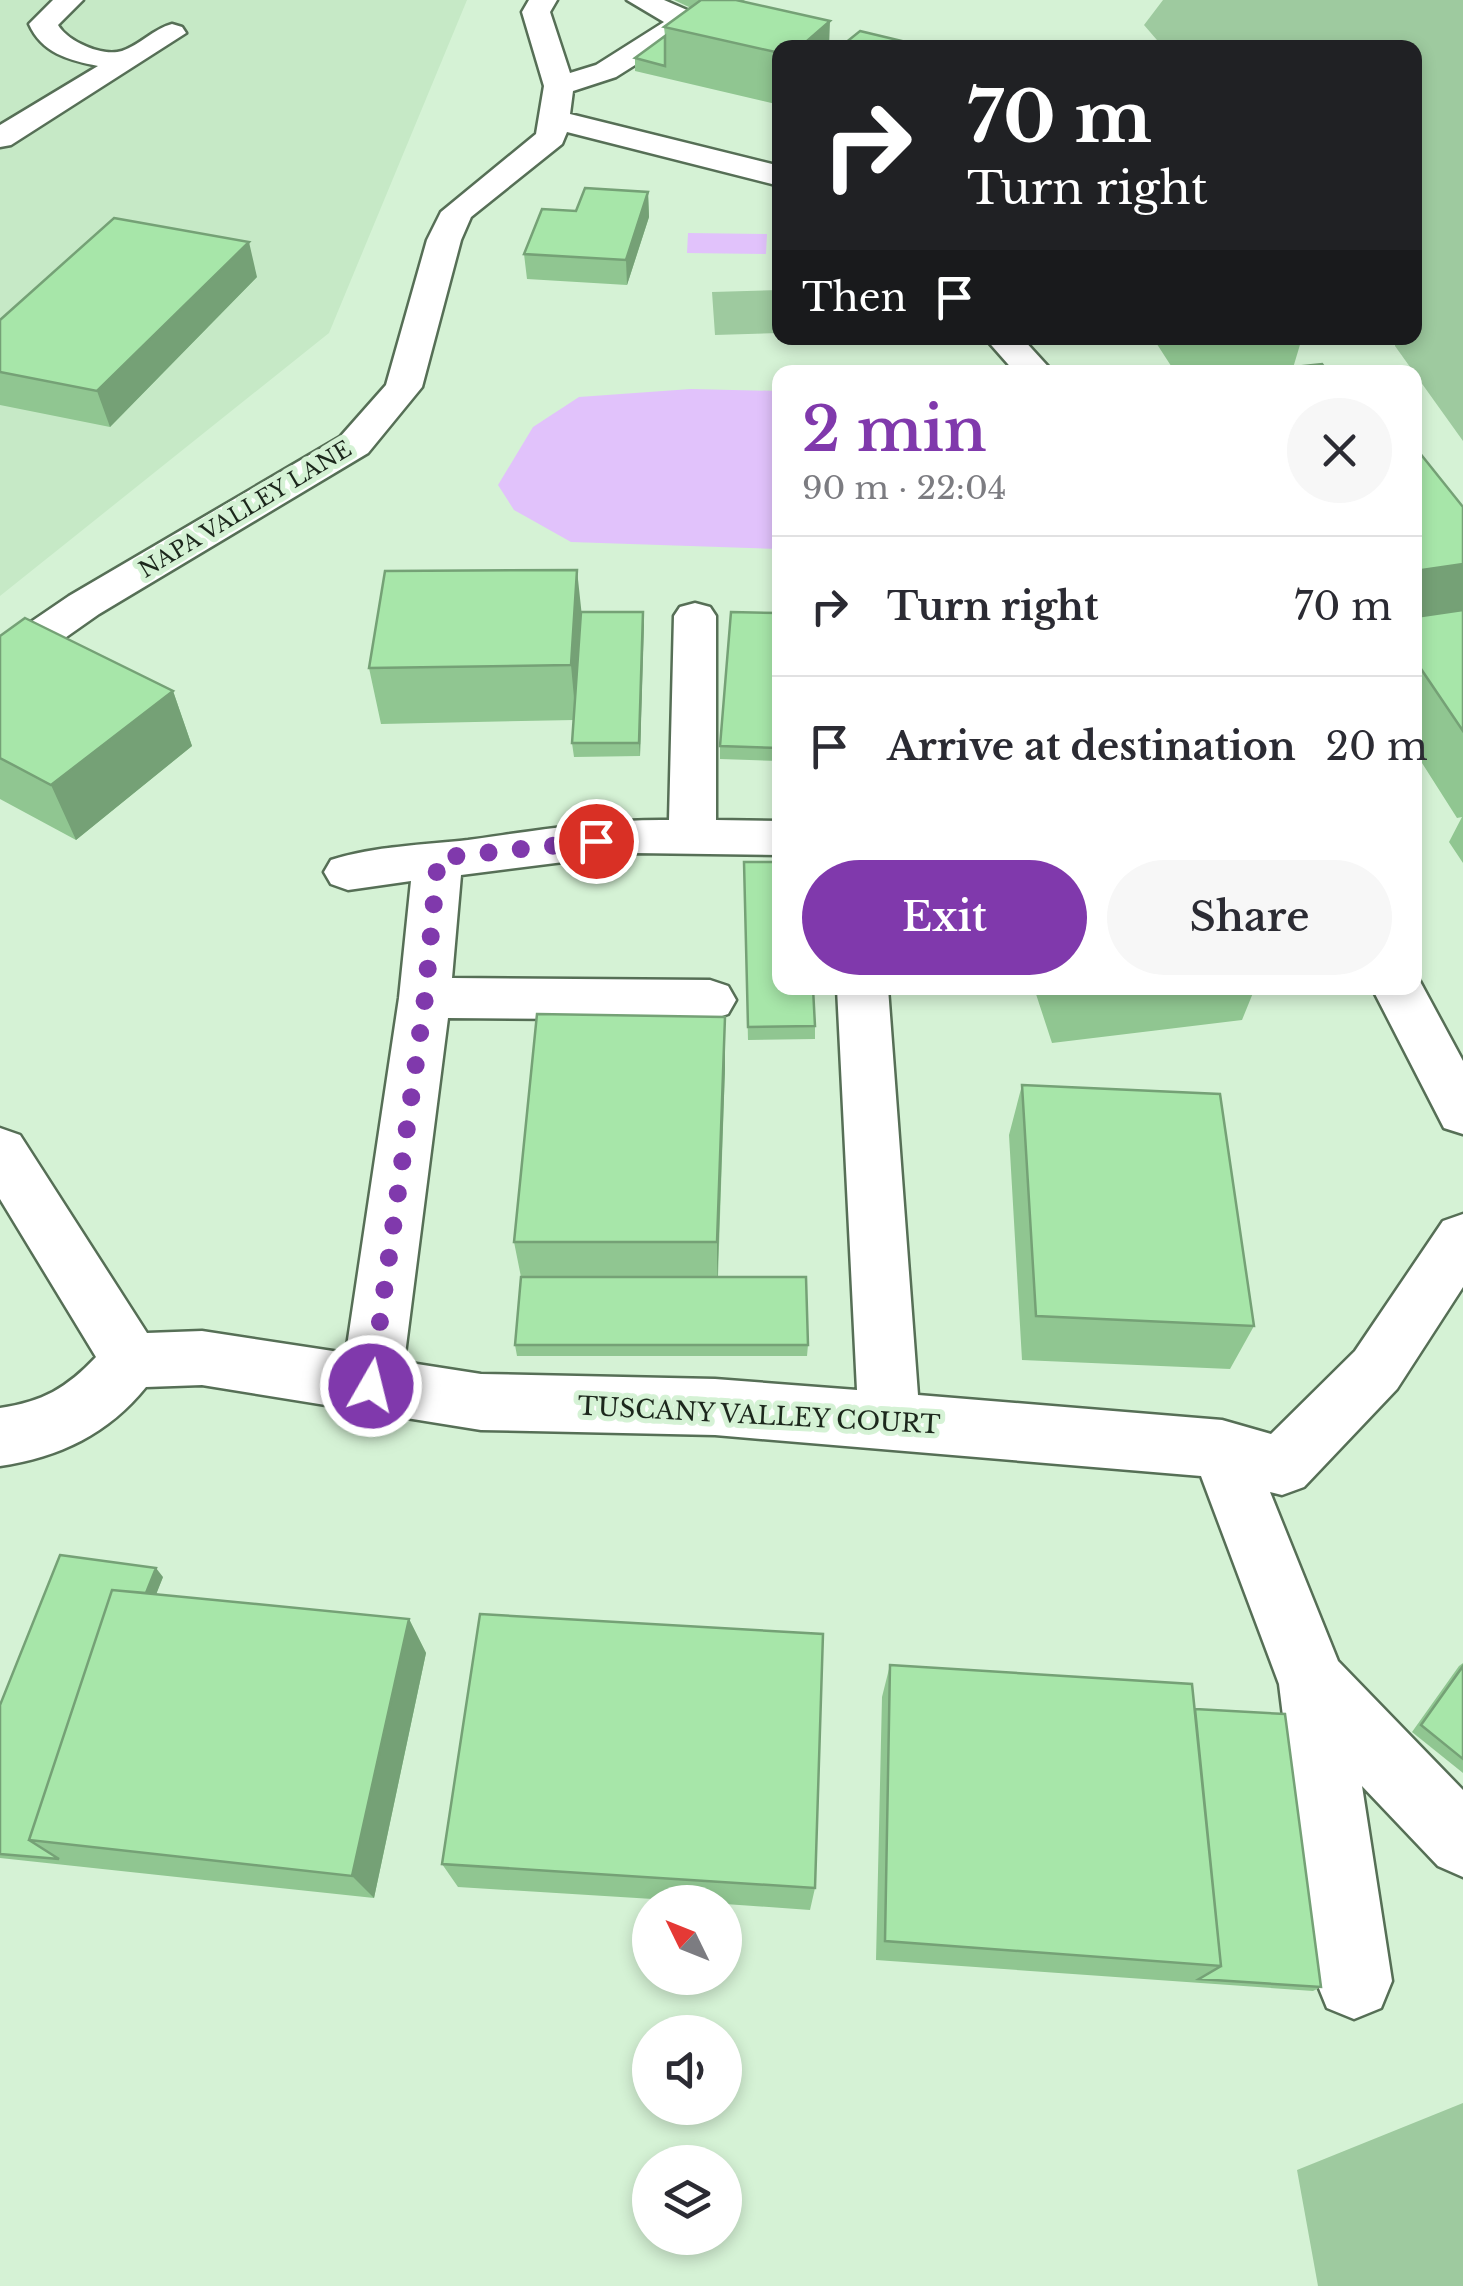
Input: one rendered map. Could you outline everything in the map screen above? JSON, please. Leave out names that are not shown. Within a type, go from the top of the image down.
[{"type":"street","points":[[69,0],[43,24],[54,42],[125,62]]},
{"type":"street","points":[[544,0],[536,12],[557,102]]},
{"type":"street","points":[[557,102],[679,25],[676,16],[641,0]]},
{"type":"street","points":[[0,138],[172,33]]},
{"type":"street","points":[[557,102],[772,173]]},
{"type":"street","name":"NAPA VALLEY LANE","points":[[0,663],[84,606],[354,446],[370,430],[404,388],[444,240],[457,212],[550,138],[557,102]]},
{"type":"street","points":[[1010,345],[1028,365]]},
{"type":"street","points":[[692,838],[695,616]]},
{"type":"street","points":[[348,872],[635,836],[772,838]]},
{"type":"street","points":[[371,1386],[425,998],[438,858]]},
{"type":"street","points":[[862,995],[888,1422]]},
{"type":"street","points":[[1402,995],[1463,1112]]},
{"type":"street","points":[[425,998],[710,1000]]},
{"type":"street","points":[[0,1151],[131,1360],[99,1400],[39,1433],[0,1438]]},
{"type":"street","name":"TUSCANY VALLEY COURT","points":[[131,1360],[202,1358],[482,1402],[715,1408],[1222,1449],[1282,1466],[1376,1370],[1463,1238]]},
{"type":"street","points":[[1222,1449],[1314,1684],[1354,1981]]},
{"type":"street","points":[[1314,1684],[1463,1841]]},
{"type":"shaded area","points":[[0,0],[467,0],[329,333],[0,596]]},
{"type":"shaded area","points":[[1163,0],[1463,0],[1463,441],[1422,384],[1422,365],[1409,365],[1395,346],[1422,345],[1422,40],[1157,40],[1144,25]]},
{"type":"shaded area","points":[[688,233],[767,234],[766,254],[687,253]]},
{"type":"shaded area","points":[[772,290],[772,333],[715,335],[712,292]]},
{"type":"shaded area","points":[[691,389],[772,391],[772,549],[571,542],[514,510],[498,485],[533,427],[579,397]]},
{"type":"shaded area","points":[[1463,2103],[1463,2286],[1318,2286],[1297,2170]]},
{"type":"building","points":[[701,0],[736,0],[830,21],[808,40],[772,40],[772,51],[664,27]]},
{"type":"building","points":[[860,31],[898,40],[849,40]]},
{"type":"building","points":[[665,36],[665,66],[635,58]]},
{"type":"building","points":[[585,188],[648,192],[626,260],[524,254],[542,209],[576,211]]},
{"type":"building","points":[[114,218],[249,242],[97,391],[0,372],[0,320]]},
{"type":"building","points":[[1422,456],[1463,507],[1463,564],[1422,570]]},
{"type":"building","points":[[577,570],[571,665],[369,668],[385,571]]},
{"type":"building","points":[[1463,610],[1463,731],[1422,670],[1422,616]]},
{"type":"building","points":[[581,612],[643,612],[639,743],[572,743]]},
{"type":"building","points":[[731,612],[772,613],[772,748],[720,746]]},
{"type":"building","points":[[25,618],[173,691],[51,785],[0,758],[0,636]]},
{"type":"building","points":[[744,862],[772,862],[772,995],[813,995],[815,1026],[748,1027]]},
{"type":"building","points":[[537,1014],[725,1017],[717,1242],[514,1242]]},
{"type":"building","points":[[1022,1085],[1220,1094],[1254,1326],[1036,1316]]},
{"type":"building","points":[[521,1277],[806,1277],[808,1345],[515,1345]]},
{"type":"building","points":[[60,1555],[156,1568],[146,1593],[112,1590],[29,1840],[59,1859],[0,1854],[0,1705]]},
{"type":"building","points":[[112,1590],[409,1619],[352,1876],[29,1840]]},
{"type":"building","points":[[480,1614],[823,1634],[815,1888],[442,1864]]},
{"type":"building","points":[[890,1665],[1192,1684],[1221,1966],[885,1941]]},
{"type":"building","points":[[1463,1666],[1463,1759],[1421,1725]]},
{"type":"building","points":[[1195,1709],[1285,1714],[1321,1987],[1199,1979],[1221,1966]]},
{"type":"route","points":[[371,1386],[425,998],[438,858],[596,841]]}]
